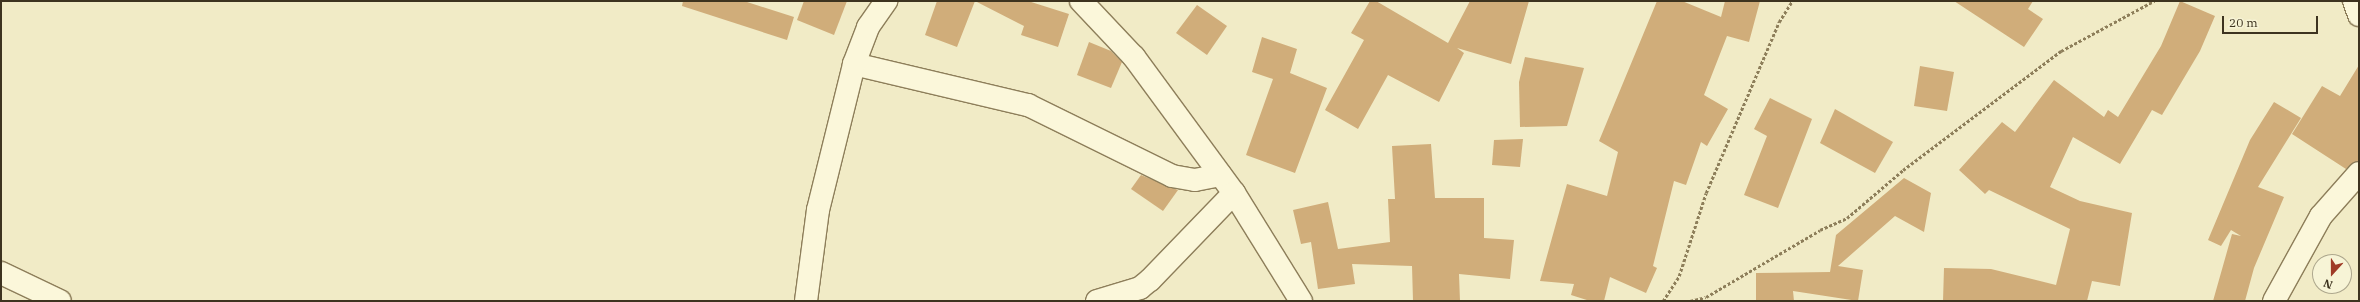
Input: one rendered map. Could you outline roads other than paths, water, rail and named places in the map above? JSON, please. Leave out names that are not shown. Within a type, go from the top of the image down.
[{"type":"street","points":[[806,301],[818,210],[854,64],[868,27],[886,1]]},
{"type":"street","points":[[1082,1],[1134,57],[1221,175],[1234,193],[1301,301]]},
{"type":"street","points":[[2354,1],[2359,15]]},
{"type":"street","points":[[854,64],[1028,105],[1172,176],[1195,180],[1221,175]]},
{"type":"street","points":[[2274,301],[2321,216],[2359,173]]},
{"type":"street","points":[[1097,301],[1140,288],[1150,280],[1234,193]]},
{"type":"street","points":[[1,273],[60,301]]}]
